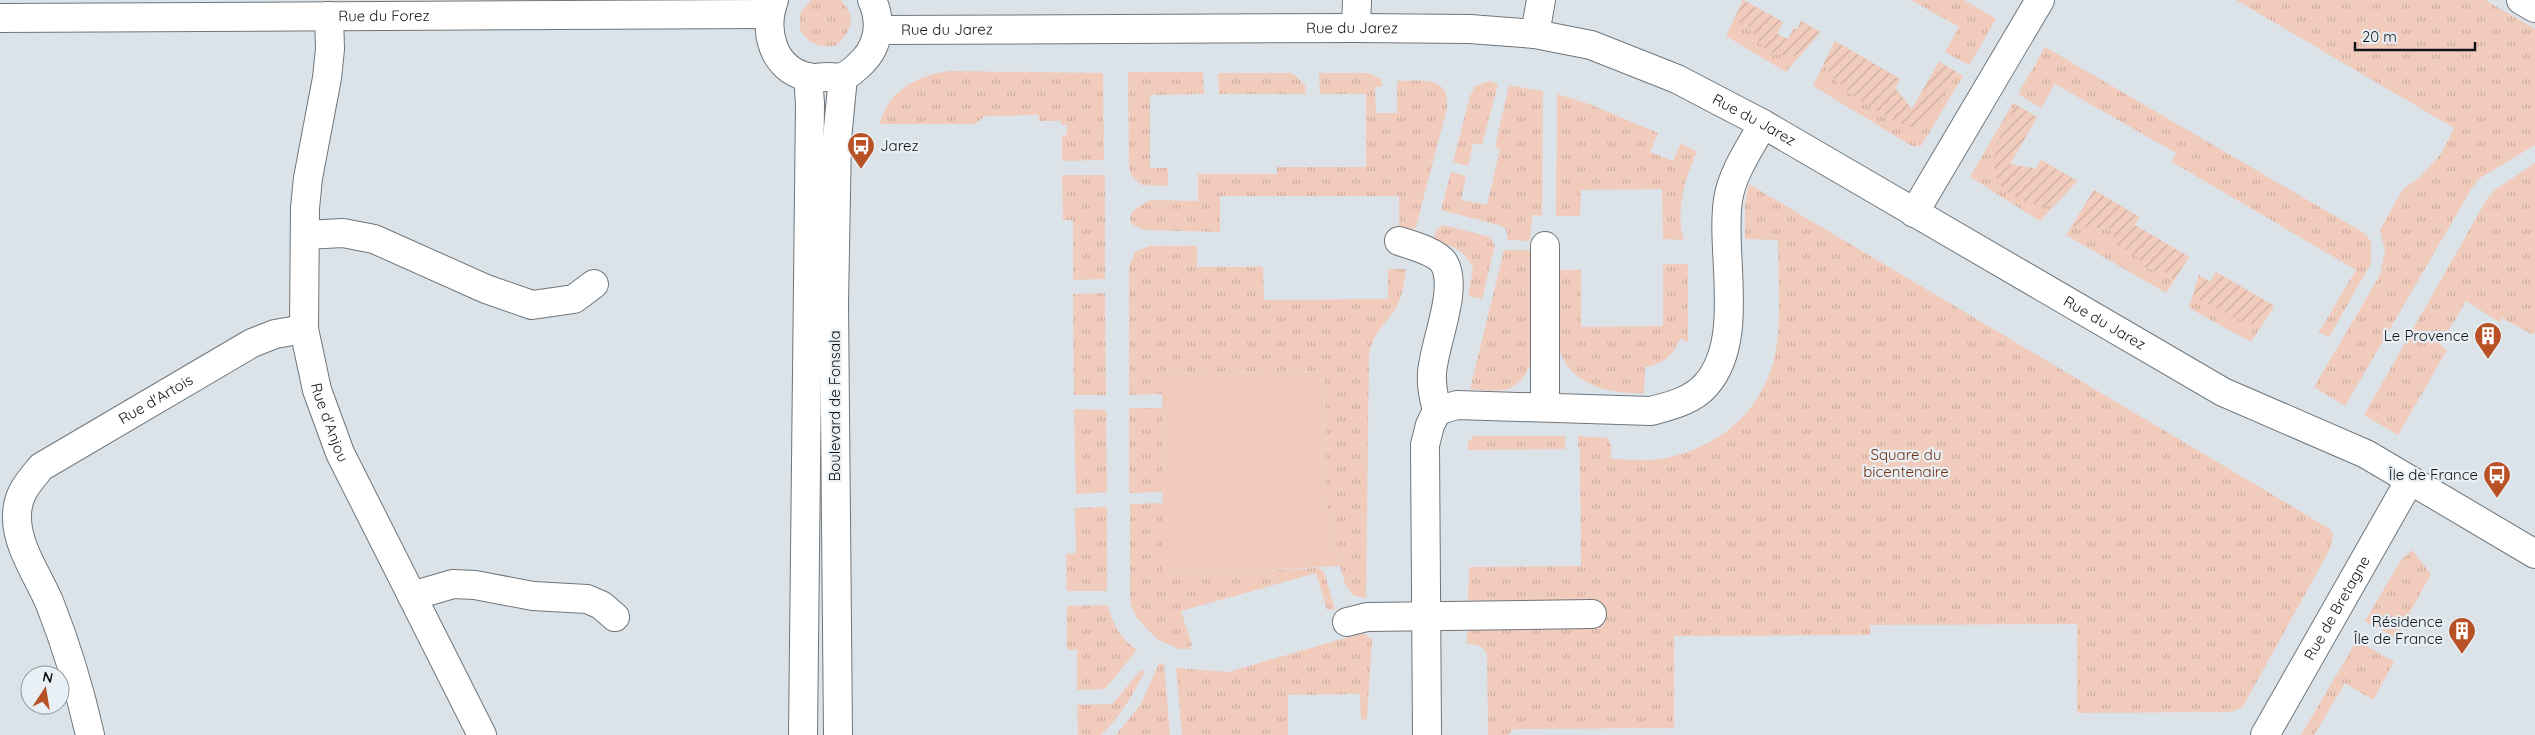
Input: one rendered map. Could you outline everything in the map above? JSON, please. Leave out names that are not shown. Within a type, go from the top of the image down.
[{"type":"street","points":[[771,7],[768,33],[774,51],[790,69],[808,77],[843,77],[867,58],[876,42],[878,30],[877,11],[872,0]]},
{"type":"street","points":[[1356,0],[1356,28]]},
{"type":"street","points":[[1535,34],[1541,0]]},
{"type":"street","points":[[1914,213],[2040,0]]},
{"type":"street","points":[[2521,0],[2535,8]]},
{"type":"street","name":"Rue du Forez","points":[[0,18],[329,16],[771,7]]},
{"type":"street","name":"Rue d'Anjou","points":[[329,16],[330,49],[308,178],[304,329],[317,390],[340,454],[482,735]]},
{"type":"street","name":"Rue du Jarez","points":[[878,30],[1470,29],[1535,34],[1591,45],[1677,79],[1763,124],[2222,392],[2366,454],[2535,554]]},
{"type":"street","name":"Boulevard de Fonsala","points":[[803,735],[810,103],[808,77]]},
{"type":"street","name":"Boulevard de Fonsala","points":[[838,735],[834,303],[837,139],[843,77]]},
{"type":"street","points":[[1437,411],[1457,405],[1651,411],[1679,403],[1706,386],[1720,360],[1728,330],[1728,200],[1734,177],[1763,124]]},
{"type":"street","points":[[305,235],[344,233],[374,239],[486,289],[532,305],[574,299],[594,284]]},
{"type":"street","points":[[1399,241],[1421,248],[1443,261],[1448,275],[1448,294],[1432,372],[1432,391],[1437,411],[1430,425],[1425,445],[1427,735]]},
{"type":"street","points":[[1544,246],[1545,407]]},
{"type":"street","points":[[807,303],[834,303]]},
{"type":"street","name":"Rue d'Artois","points":[[90,735],[79,690],[50,605],[21,541],[10,486],[244,348],[275,334],[304,329]]},
{"type":"street","name":"Rue de Bretagne","points":[[2265,735],[2410,480]]},
{"type":"street","points":[[412,596],[453,584],[475,585],[533,596],[587,599],[601,605],[615,617]]},
{"type":"street","points":[[1347,622],[1367,617],[1592,614]]},
{"type":"green space","points":[[811,0],[840,0],[849,11],[851,22],[849,28],[837,45],[820,46],[807,39],[800,30],[800,13]]},
{"type":"green space","points":[[1743,0],[1783,22],[1777,34],[1788,39],[1794,28],[1797,30],[1801,21],[1820,32],[1786,72],[1726,36]]},
{"type":"green space","points":[[1743,0],[1783,22],[1777,34],[1788,39],[1794,28],[1797,30],[1801,21],[1820,32],[1801,55],[1784,56],[1768,51],[1760,44],[1746,24],[1733,22]]},
{"type":"green space","points":[[1911,0],[1964,0],[1996,19],[1969,65],[1945,52],[1959,27]]},
{"type":"green space","points":[[2236,0],[2485,0],[2535,29],[2535,145],[2480,178],[2473,186],[2345,406],[2314,387],[2380,275],[2385,250],[2380,230],[2403,189],[2419,178],[2441,154],[2454,128]]},
{"type":"green space","points":[[1835,41],[1900,79],[1895,88],[1912,109],[1939,62],[1963,76],[1921,146],[1912,146],[1813,86]]},
{"type":"green space","points":[[1835,41],[1900,79],[1895,88],[1912,109],[1939,62],[1957,72],[1928,119],[1916,127],[1909,127],[1886,117],[1849,92],[1834,79],[1824,63]]},
{"type":"green space","points":[[2045,47],[2364,233],[2371,241],[2371,263],[2329,337],[2319,332],[2356,270],[2172,162],[2176,153],[2055,84],[2041,108],[2018,94]]},
{"type":"green space","points":[[951,71],[1103,73],[1104,160],[1062,161],[1062,135],[1067,135],[1067,125],[1062,125],[1061,121],[1039,121],[1039,115],[985,116],[975,124],[880,124],[890,102],[906,86],[927,76]]},
{"type":"green space","points":[[1128,72],[1203,72],[1204,94],[1150,95],[1150,168],[1168,168],[1168,186],[1141,185],[1131,175],[1129,167]]},
{"type":"green space","points":[[1218,73],[1292,73],[1305,85],[1306,94],[1219,94]]},
{"type":"green space","points":[[1319,73],[1368,73],[1381,79],[1382,87],[1375,87],[1376,113],[1397,113],[1397,81],[1432,82],[1444,89],[1447,97],[1447,108],[1416,227],[1407,232],[1399,227],[1399,196],[1220,196],[1220,232],[1144,230],[1132,224],[1130,219],[1132,211],[1150,200],[1198,201],[1198,174],[1277,174],[1277,167],[1366,167],[1366,94],[1320,94]]},
{"type":"green space","points":[[1490,81],[1498,84],[1482,145],[1473,143],[1468,166],[1453,162],[1470,96],[1475,86]]},
{"type":"green space","points":[[1509,85],[1543,91],[1542,216],[1532,215],[1530,241],[1508,240],[1506,229],[1502,226],[1441,210],[1451,172],[1466,176],[1461,200],[1487,205],[1500,149],[1495,147]]},
{"type":"green space","points":[[1557,94],[1589,104],[1658,133],[1650,152],[1673,161],[1681,143],[1697,152],[1685,183],[1681,207],[1681,230],[1684,240],[1663,239],[1662,189],[1581,190],[1580,216],[1556,216]]},
{"type":"green space","points":[[2013,103],[2037,117],[2010,164],[2036,169],[2041,160],[2077,181],[2040,221],[1970,177]]},
{"type":"green space","points":[[2016,105],[2037,117],[2010,164],[2036,169],[2041,160],[2077,181],[2053,207],[2029,203],[2012,195],[2001,185],[1995,173],[1998,142]]},
{"type":"green space","points":[[2535,163],[2535,331],[2533,335],[2502,318],[2499,322],[2466,301],[2440,345],[2447,350],[2398,435],[2364,415],[2487,199],[2495,190]]},
{"type":"green space","points":[[1062,175],[1105,175],[1105,279],[1073,280],[1073,220],[1063,220]]},
{"type":"green space","name":"Square du bicentenaire","points":[[1749,184],[2330,529],[2333,535],[2330,549],[2242,708],[2230,712],[2077,713],[2077,624],[1870,625],[1870,635],[1674,636],[1674,728],[1514,729],[1508,735],[1488,735],[1487,654],[1479,646],[1467,644],[1469,567],[1581,566],[1580,449],[1578,449],[1578,436],[1608,438],[1611,445],[1611,459],[1661,459],[1704,445],[1722,434],[1738,421],[1764,387],[1772,367],[1777,344],[1779,305],[1778,240],[1745,239],[1745,205]]},
{"type":"green space","points":[[2094,190],[2139,217],[2135,225],[2189,257],[2166,293],[2066,235]]},
{"type":"green space","points":[[2094,190],[2139,217],[2135,225],[2189,257],[2174,280],[2163,270],[2151,270],[2143,266],[2138,258],[2117,243],[2109,229],[2072,226]]},
{"type":"green space","points":[[1443,225],[1490,237],[1495,245],[1482,299],[1468,296],[1473,268],[1466,256],[1457,249],[1434,241],[1436,230]]},
{"type":"green space","points":[[1149,246],[1197,246],[1197,267],[1263,267],[1264,300],[1388,299],[1388,269],[1406,269],[1400,300],[1377,333],[1369,355],[1366,598],[1353,595],[1345,584],[1330,531],[1326,495],[1325,371],[1162,374],[1162,394],[1129,395],[1129,267],[1135,252]]},
{"type":"green space","points":[[1504,250],[1530,250],[1533,356],[1529,368],[1523,377],[1510,388],[1493,391],[1470,389]]},
{"type":"green space","points":[[1663,264],[1688,264],[1688,342],[1680,339],[1671,355],[1657,364],[1645,367],[1644,393],[1616,392],[1589,383],[1577,376],[1568,367],[1561,355],[1558,340],[1556,314],[1557,270],[1581,270],[1581,327],[1663,326]]},
{"type":"green space","points":[[2216,272],[2274,306],[2251,342],[2189,308],[2199,275],[2210,282]]},
{"type":"green space","points":[[2216,272],[2274,306],[2261,326],[2239,320],[2193,296],[2199,275],[2210,282]]},
{"type":"green space","points":[[1105,293],[1106,395],[1074,395],[1073,294]]},
{"type":"green space","points":[[1325,371],[1326,495],[1330,531],[1340,566],[1163,576],[1162,374]]},
{"type":"green space","points":[[1129,408],[1162,408],[1163,492],[1129,493]]},
{"type":"green space","points":[[1074,409],[1106,410],[1107,492],[1076,494]]},
{"type":"green space","points":[[1473,436],[1565,436],[1565,449],[1468,450],[1468,443]]},
{"type":"green space","points":[[1163,503],[1163,576],[1318,568],[1324,572],[1335,609],[1327,610],[1316,573],[1181,611],[1192,645],[1189,649],[1180,649],[1158,640],[1136,617],[1130,599],[1130,504]]},
{"type":"green space","points":[[1107,507],[1107,591],[1067,591],[1066,554],[1076,553],[1075,508]]},
{"type":"green space","points":[[2412,550],[2431,574],[2399,632],[2402,635],[2398,639],[2365,621],[2401,560]]},
{"type":"green space","points":[[1108,605],[1118,630],[1137,650],[1105,689],[1077,690],[1077,649],[1067,650],[1067,606]]},
{"type":"green space","points":[[1363,633],[1372,639],[1367,719],[1361,720],[1360,694],[1288,695],[1288,735],[1182,735],[1176,668],[1228,672]]},
{"type":"green space","points":[[2357,640],[2394,662],[2373,700],[2345,683],[2314,735],[2301,735]]},
{"type":"green space","points":[[1159,663],[1164,664],[1170,735],[1116,735],[1141,704]]},
{"type":"green space","points":[[1141,670],[1145,672],[1140,681],[1108,728],[1101,735],[1078,735],[1077,705],[1112,704]]},
{"type":"place","name":"Jarez","points":[[861,170]]},
{"type":"place","name":"Le Provence","points":[[2488,360]]},
{"type":"place","name":"Île de France","points":[[2497,499]]},
{"type":"place","name":"Résidence Île de France","points":[[2462,655]]}]
